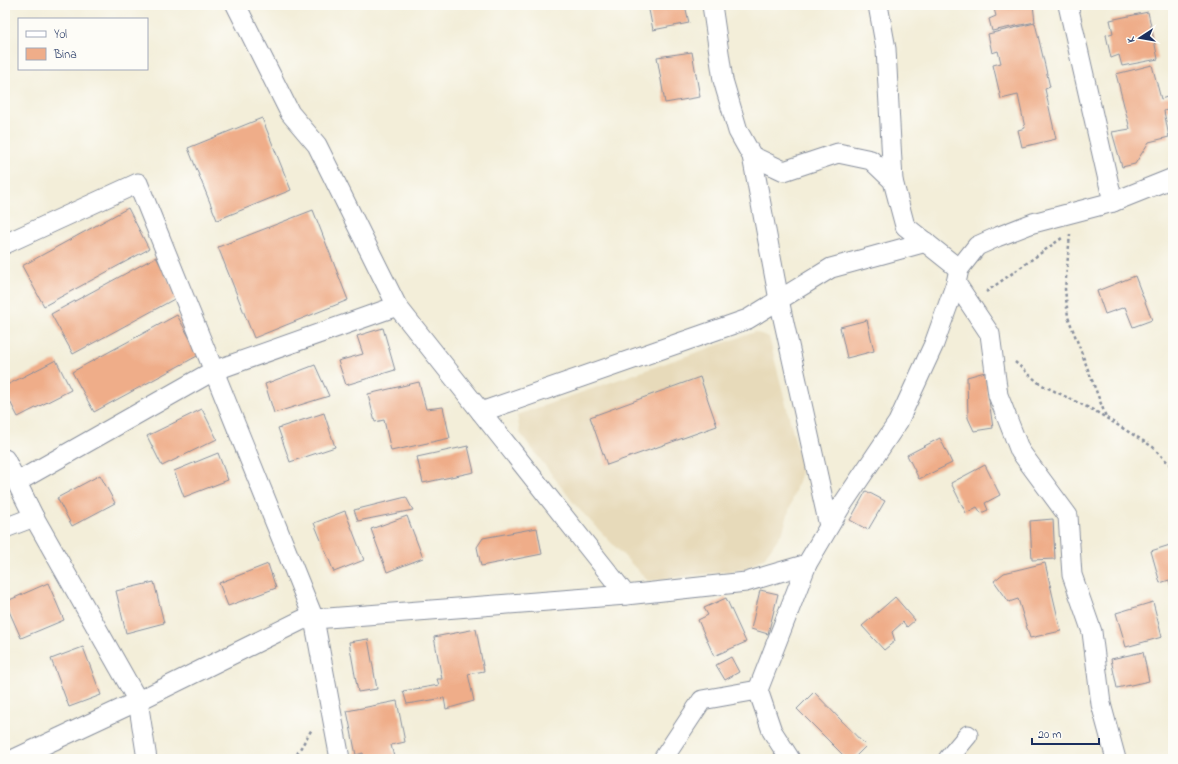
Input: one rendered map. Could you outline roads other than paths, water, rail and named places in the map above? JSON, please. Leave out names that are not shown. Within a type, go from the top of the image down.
[{"type":"street","points":[[236,5],[290,113],[317,145],[397,306],[626,595]]},
{"type":"street","points":[[712,5],[723,80],[738,131],[752,156],[779,300],[829,526]]},
{"type":"street","points":[[878,5],[886,49],[893,182],[905,226],[926,242],[958,276],[970,304],[990,334],[998,394],[1020,451],[1068,516],[1072,575],[1092,632],[1101,704],[1116,759]]},
{"type":"street","points":[[1068,5],[1113,202]]},
{"type":"street","points":[[752,156],[784,171],[838,153],[871,160],[893,182]]},
{"type":"street","points":[[790,759],[772,731],[758,690],[807,564],[829,526],[898,422],[934,344],[958,276],[977,246],[1033,223],[1113,202],[1173,178]]},
{"type":"street","points":[[5,244],[138,183],[314,619],[340,759]]},
{"type":"street","points":[[481,412],[748,319],[831,268],[926,242]]},
{"type":"street","points":[[17,482],[213,371],[397,306]]},
{"type":"street","points":[[5,459],[34,517],[138,701],[146,759]]},
{"type":"street","points":[[5,528],[34,517]]},
{"type":"street","points":[[14,759],[138,701],[302,620],[626,595],[746,582],[807,564]]},
{"type":"street","points":[[663,759],[702,700],[758,690]]},
{"type":"street","points":[[948,759],[968,736]]}]
